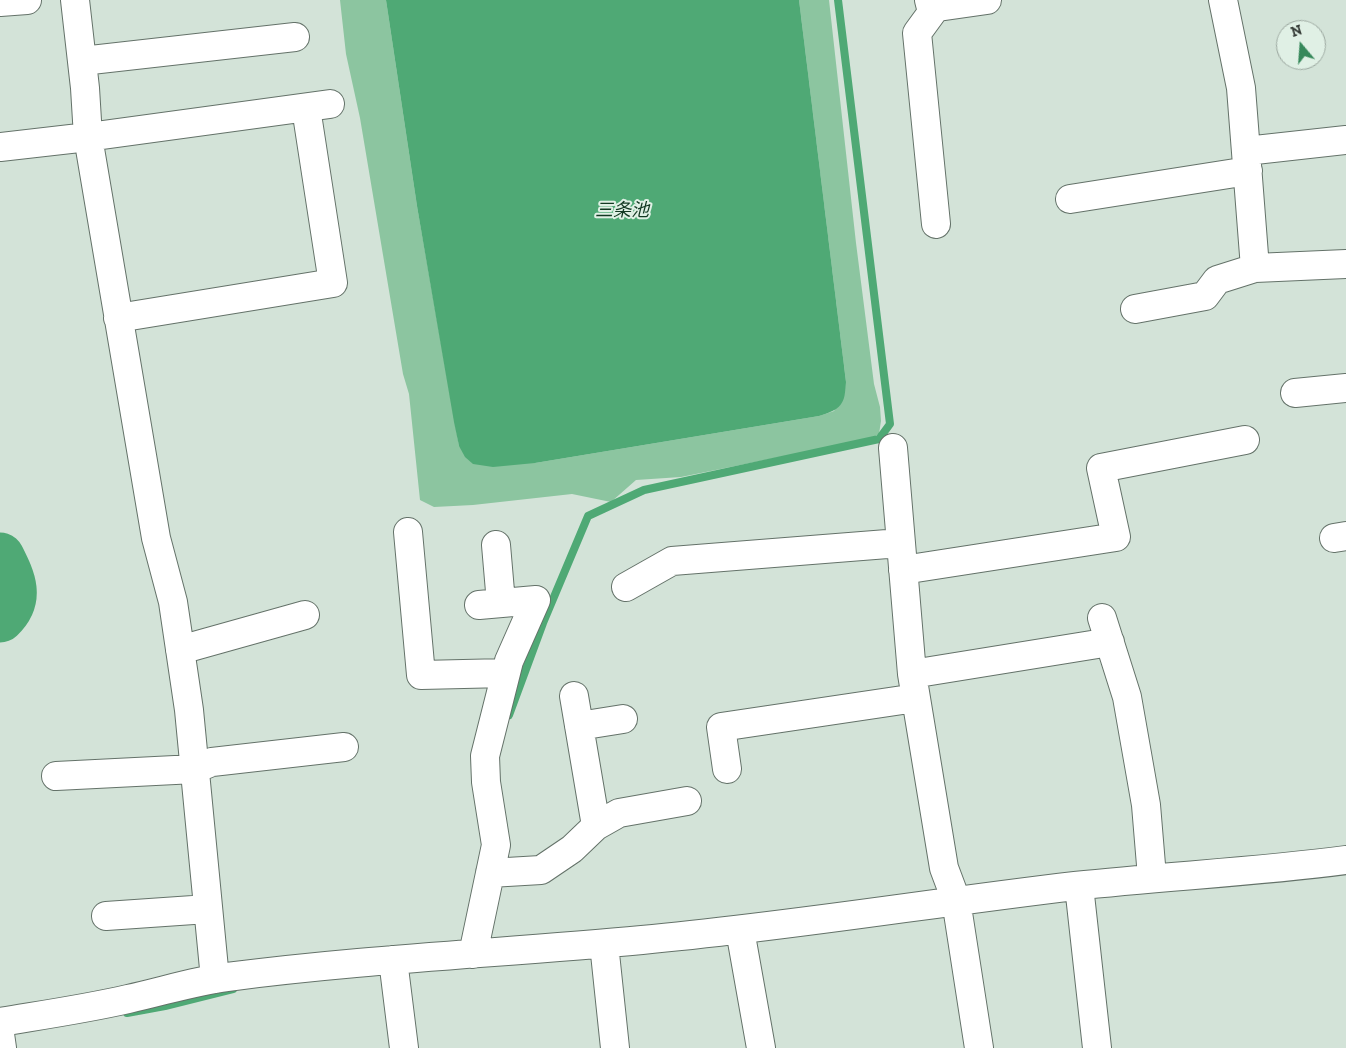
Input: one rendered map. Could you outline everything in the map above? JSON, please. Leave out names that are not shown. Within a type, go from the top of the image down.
[{"type":"street","points":[[0,2],[27,0]]},
{"type":"street","points":[[75,0],[88,137],[156,538],[172,602],[189,710],[215,979]]},
{"type":"street","points":[[936,224],[917,33],[933,4],[987,0]]},
{"type":"street","points":[[1223,0],[1241,88],[1255,268]]},
{"type":"street","points":[[82,61],[295,37]]},
{"type":"street","points":[[0,146],[88,137],[318,106],[333,283],[118,318]]},
{"type":"street","points":[[1070,199],[1346,140]]},
{"type":"street","points":[[1135,309],[1205,296],[1217,280],[1255,268],[1346,264]]},
{"type":"street","points":[[1295,393],[1346,388]]},
{"type":"street","points":[[902,570],[1116,537],[1101,468],[1245,440]]},
{"type":"street","points":[[893,448],[902,570],[914,686],[944,868],[956,900],[979,1048]]},
{"type":"street","points":[[408,532],[421,675],[506,673]]},
{"type":"street","points":[[626,587],[672,561],[900,543]]},
{"type":"street","points":[[473,954],[497,873],[496,845],[486,782],[485,756],[509,662],[536,600],[490,604],[496,545]]},
{"type":"street","points":[[180,650],[304,615]]},
{"type":"street","points":[[726,769],[721,727],[914,686],[1106,630],[1128,697],[1146,805],[1152,877]]},
{"type":"street","points":[[574,696],[596,826]]},
{"type":"street","points":[[579,726],[624,719]]},
{"type":"street","points":[[56,776],[195,769],[212,762],[344,747]]},
{"type":"street","points":[[497,873],[541,870],[572,849],[596,826],[619,813],[687,801]]},
{"type":"street","points":[[1,1036],[124,1000],[215,979],[343,963],[394,967],[473,954],[604,944],[740,930],[956,900],[1152,877],[1293,867],[1346,860]]},
{"type":"street","points":[[1079,886],[1097,1048]]},
{"type":"street","points":[[106,916],[208,909]]},
{"type":"street","points":[[740,930],[761,1048]]},
{"type":"street","points":[[604,944],[615,1048]]},
{"type":"street","points":[[394,967],[404,1048]]},
{"type":"shaded area","points":[[340,0],[386,0],[417,206],[459,446],[535,463],[819,416],[834,411],[845,393],[846,382],[799,0],[829,0],[856,243],[874,384],[880,407],[881,421],[879,434],[869,439],[681,477],[636,480],[611,502],[572,494],[473,505],[434,507],[420,500],[409,394],[403,374],[360,118],[346,54]]},
{"type":"water","name":"三条池","points":[[386,0],[799,0],[846,382],[843,401],[840,405],[832,411],[819,416],[535,463],[493,467],[473,464],[465,457],[459,446],[454,422],[417,206]]},
{"type":"waterway","points":[[509,715],[543,623],[588,516],[644,490],[879,439],[890,424],[838,0]]},
{"type":"waterway","points":[[0,557],[8,573],[12,588],[10,603],[0,618]]},
{"type":"waterway","points":[[127,1013],[165,1006],[233,989]]}]
